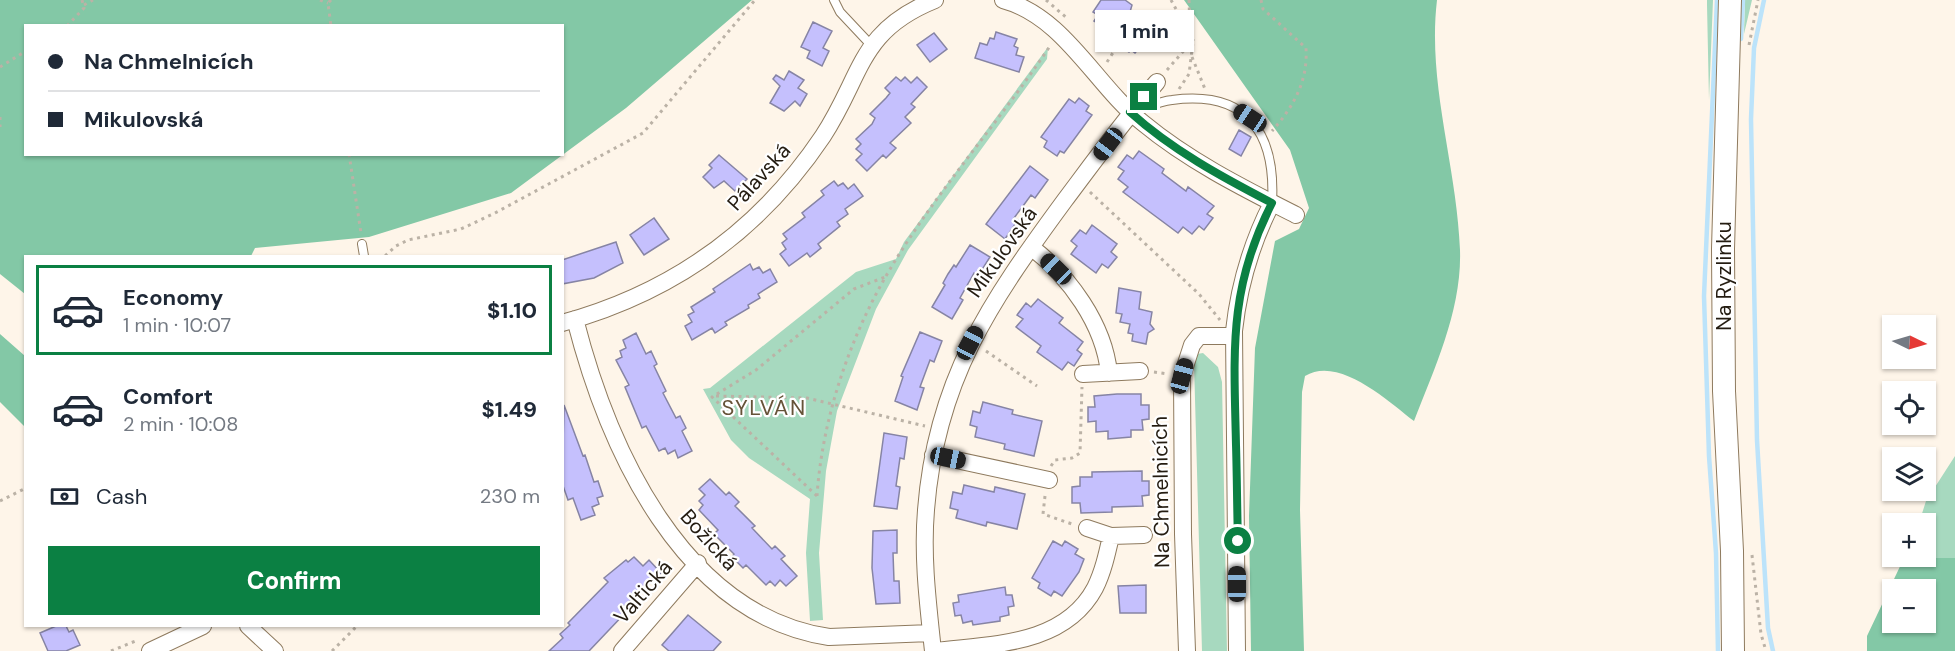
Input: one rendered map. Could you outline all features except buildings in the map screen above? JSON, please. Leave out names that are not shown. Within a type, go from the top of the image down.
[{"type":"street","name":"Pálavská","points":[[569,321],[606,310],[670,280],[748,226],[790,181],[824,134],[871,45],[879,35],[903,15],[935,0]]},
{"type":"street","points":[[1003,0],[1029,11],[1046,22],[1130,112],[1158,136],[1209,169],[1296,215]]},
{"type":"street","name":"Na Ryzlinku","points":[[1730,0],[1723,249],[1724,391],[1742,549],[1749,651]]},
{"type":"street","name":"Mikulovská","points":[[934,651],[925,549],[926,510],[933,455],[939,430],[970,343],[992,303],[1030,247],[1130,112],[1157,82]]},
{"type":"street","points":[[1237,651],[1234,336],[1241,284],[1257,235],[1272,203]]},
{"type":"street","points":[[1030,247],[1056,269],[1093,320],[1103,340],[1109,373]]},
{"type":"street","name":"Božická","points":[[569,321],[621,453],[661,519],[698,564],[727,594],[747,608],[792,629],[829,637],[932,633]]},
{"type":"street","name":"Na Chmelnicích","points":[[1187,651],[1183,534],[1182,376],[1192,345],[1199,336],[1234,336]]},
{"type":"street","points":[[1083,374],[1140,371]]},
{"type":"street","points":[[933,455],[1049,480]]},
{"type":"street","points":[[1087,528],[1111,536],[1144,535]]},
{"type":"street","points":[[934,651],[1022,640],[1047,632],[1068,619],[1095,588],[1111,536]]},
{"type":"street","name":"Na Ryzlinku","points":[[1733,651],[1742,549]]},
{"type":"street","name":"Valtická","points":[[622,651],[698,564]]},
{"type":"street","points":[[150,651],[201,627]]},
{"type":"street","points":[[249,627],[275,651]]},
{"type":"lane","points":[[834,0],[840,12],[871,45]]},
{"type":"lane","points":[[1130,112],[1171,100],[1202,99],[1229,104],[1250,118],[1264,139],[1273,182],[1272,203]]},
{"type":"lane","points":[[362,244],[364,255]]},
{"type":"path","points":[[82,0],[84,6]]},
{"type":"path","points":[[69,24],[84,6],[93,0]]},
{"type":"path","points":[[320,0],[329,2],[332,24]]},
{"type":"path","points":[[387,255],[396,246],[408,240],[461,229],[495,213],[643,133],[755,0]]},
{"type":"path","points":[[1171,0],[1193,40],[1189,74],[1171,100]]},
{"type":"path","points":[[1189,0],[1190,34]]},
{"type":"path","points":[[1261,0],[1263,9],[1306,48],[1308,70],[1283,119],[1264,139]]},
{"type":"path","points":[[1748,55],[1758,0]]},
{"type":"path","points":[[1157,82],[1193,40]]},
{"type":"path","points":[[714,396],[712,397],[753,438],[817,496],[819,462],[833,404],[855,342],[886,277],[1051,45]]},
{"type":"path","points":[[1106,64],[1118,45]]},
{"type":"path","points":[[0,67],[24,52]]},
{"type":"path","points":[[1191,55],[1206,92],[1217,102]]},
{"type":"path","points":[[0,117],[0,127]]},
{"type":"path","points":[[349,156],[362,244]]},
{"type":"path","points":[[1082,200],[1089,191],[1109,207],[1199,294],[1234,336]]},
{"type":"path","points":[[714,396],[756,370],[854,289],[886,277]]},
{"type":"path","points":[[980,357],[986,344]]},
{"type":"path","points":[[984,350],[1036,386]]},
{"type":"path","points":[[1083,374],[1080,453],[1072,458],[1055,460],[1043,514],[1087,528]]},
{"type":"path","points":[[714,396],[791,396],[939,430]]},
{"type":"path","points":[[0,501],[24,489]]},
{"type":"path","points":[[1742,549],[1766,651]]},
{"type":"path","points":[[332,651],[356,627]]},
{"type":"green space","points":[[0,0],[752,0],[626,108],[564,154],[564,24],[24,24],[24,156],[561,156],[511,193],[369,237],[255,248],[252,255],[24,255],[24,293],[0,274]]},
{"type":"green space","points":[[1184,0],[1437,0],[1436,63],[1458,219],[1460,250],[1457,294],[1446,337],[1414,421],[1377,393],[1348,376],[1318,371],[1305,376],[1302,392],[1300,510],[1304,651],[1251,651],[1249,516],[1255,348],[1275,241],[1299,229],[1309,208],[1290,150]]},
{"type":"green space","points":[[1707,0],[1713,0],[1709,100],[1707,5]]},
{"type":"green space","points":[[1745,0],[1752,0],[1744,34]]},
{"type":"green space","points":[[1048,47],[1047,59],[908,250],[876,309],[837,411],[826,471],[819,553],[823,620],[810,621],[806,553],[810,499],[749,458],[731,440],[703,389],[710,388],[856,272],[896,259],[904,242]]},
{"type":"green space","points":[[0,334],[24,355],[24,426],[0,402]]},
{"type":"green space","points":[[1203,353],[1218,367],[1222,382],[1227,651],[1202,651],[1194,363],[1197,354]]},
{"type":"green space","points":[[1955,456],[1955,558],[1936,558],[1936,513],[1922,513],[1926,501],[1936,501],[1936,485]]},
{"type":"green space","points":[[1936,558],[1955,558],[1955,651],[1867,651],[1867,636],[1882,604],[1882,633],[1936,633],[1936,579],[1894,579],[1900,567],[1936,567]]},
{"type":"waterway","points":[[1717,0],[1704,296],[1709,456],[1716,553],[1718,651]]},
{"type":"waterway","points":[[1741,39],[1743,0]]},
{"type":"waterway","points":[[1764,0],[1754,48],[1751,119],[1757,440],[1768,628],[1773,651]]},
{"type":"district","name":"SYLVÁN","points":[[764,407]]},
{"type":"route","points":[[1144,97],[1130,112],[1141,122],[1158,136],[1209,169],[1272,203],[1244,271],[1234,331],[1238,541]]}]
